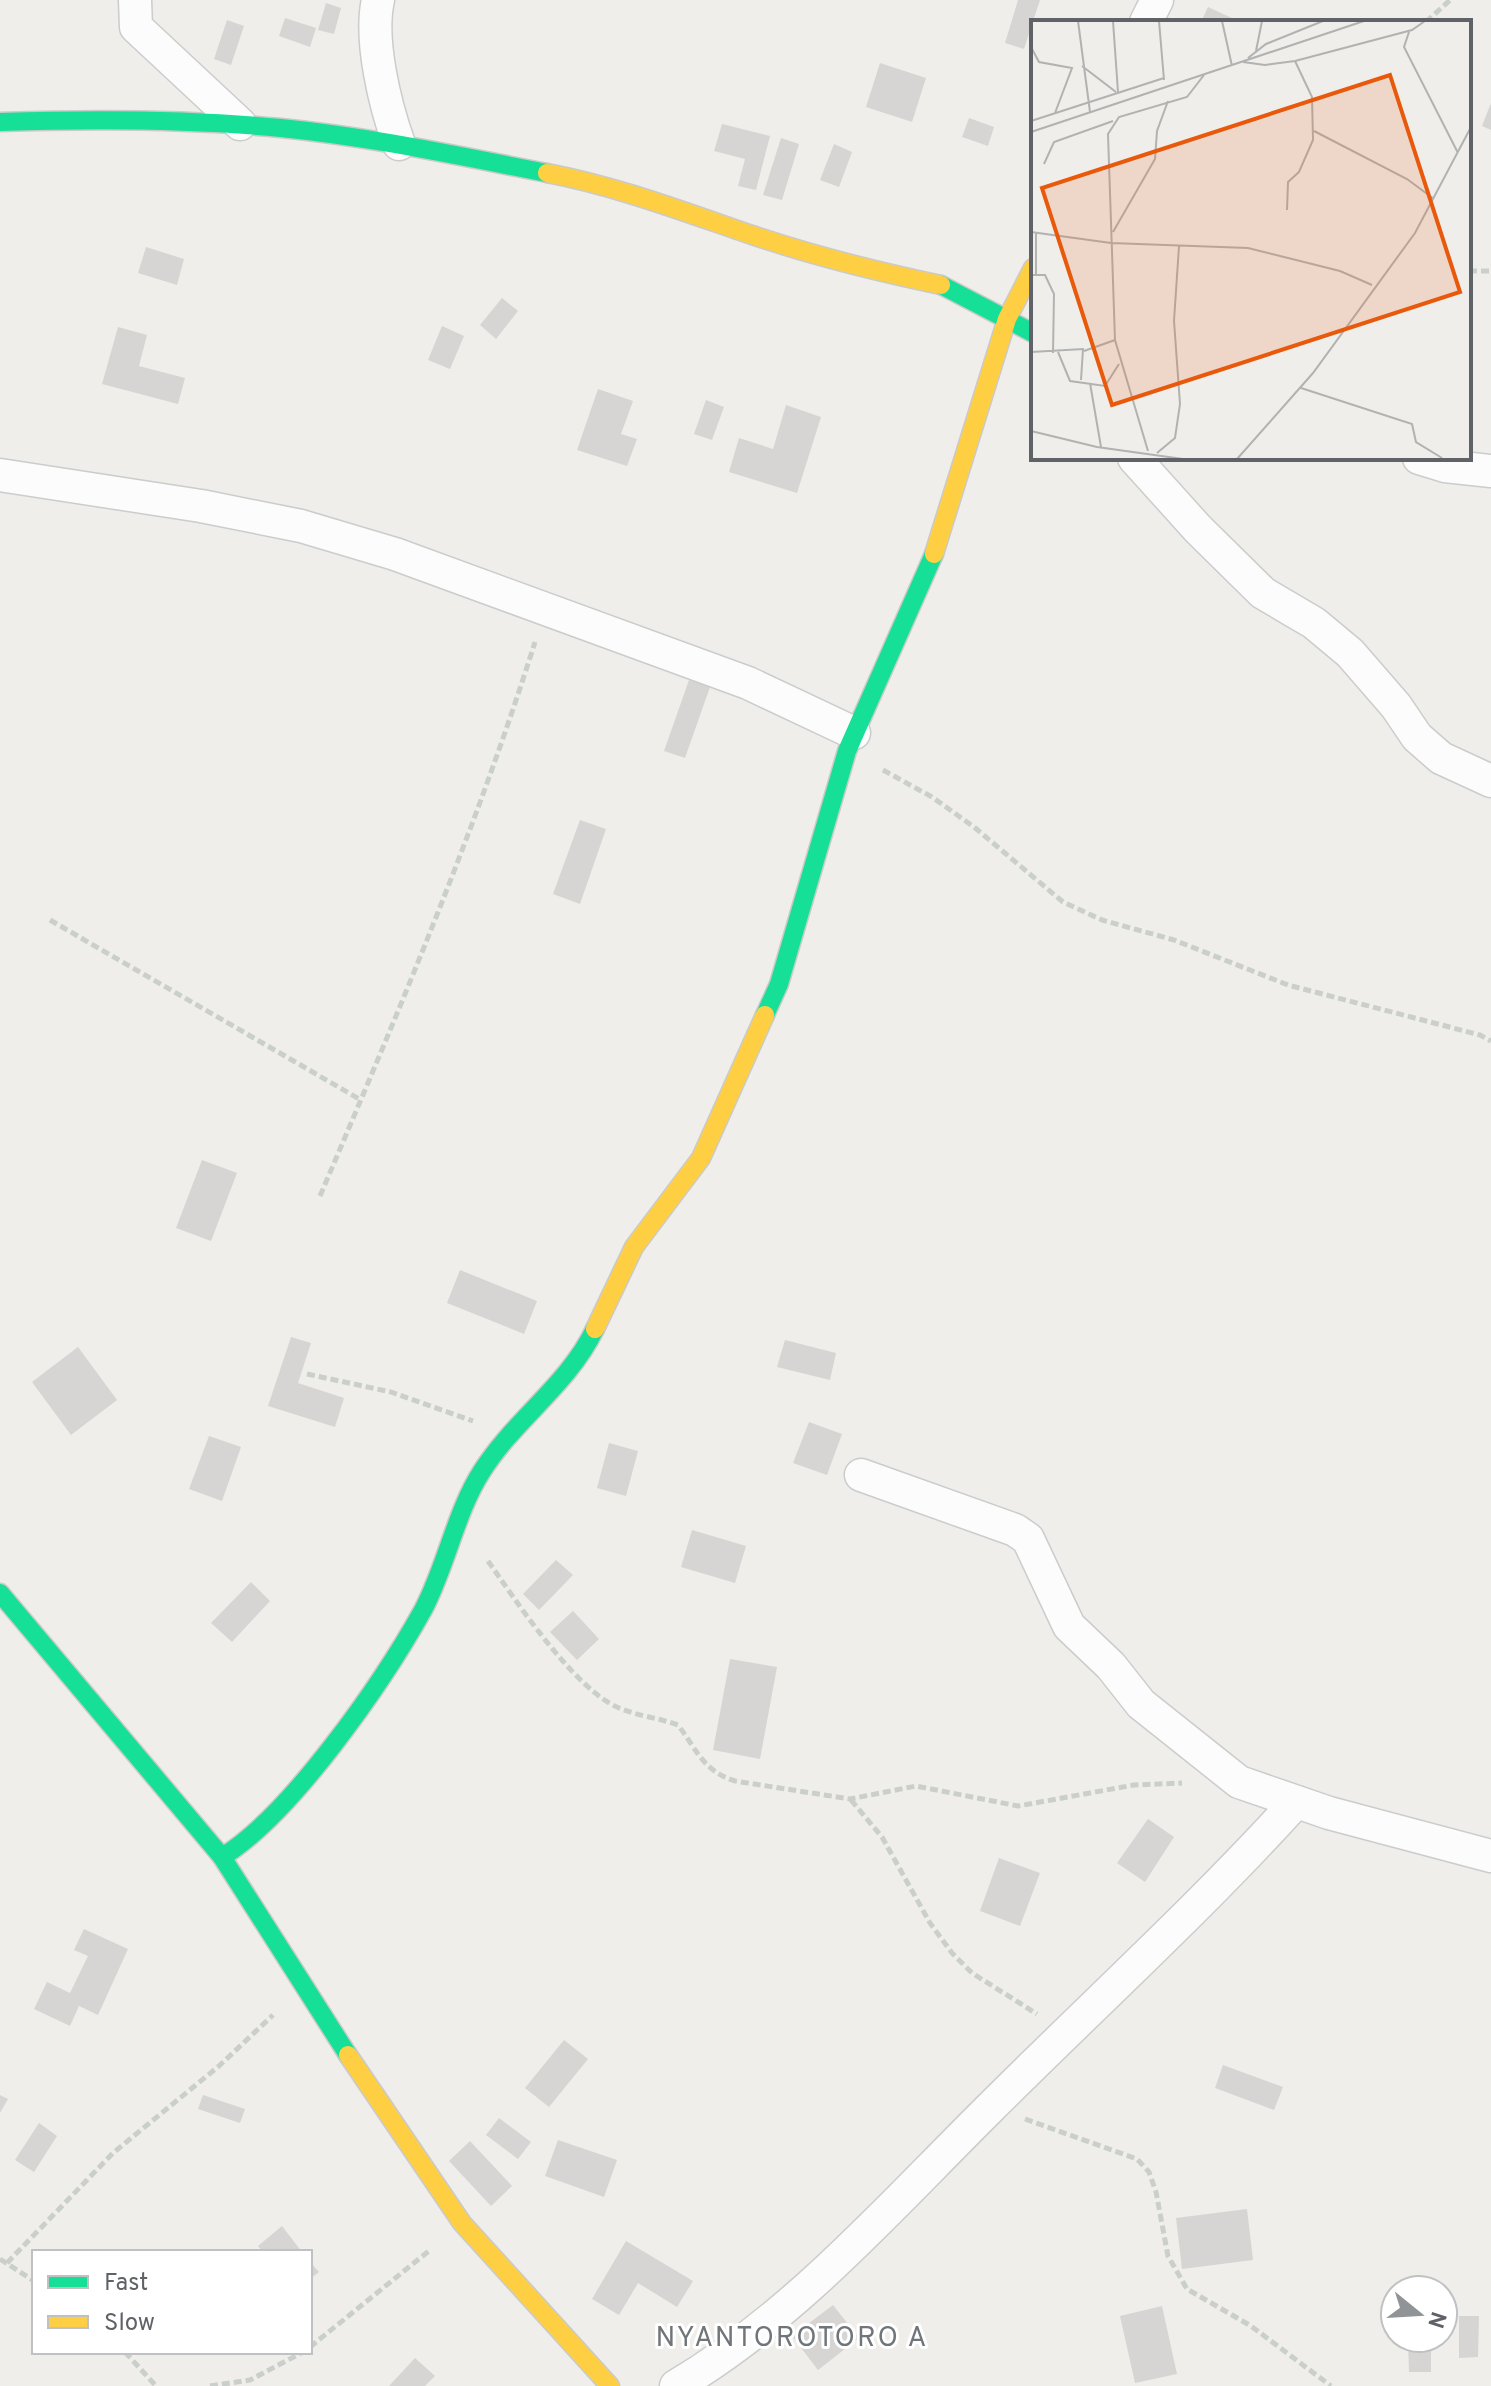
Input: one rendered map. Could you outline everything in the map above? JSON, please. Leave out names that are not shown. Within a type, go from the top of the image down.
[{"type":"street","points":[[135,0],[136,27],[240,124]]},
{"type":"street","points":[[378,0],[377,34],[387,110],[399,144]]},
{"type":"street","points":[[1147,20],[1157,0]]},
{"type":"street","points":[[0,122],[96,119],[240,124],[399,144],[569,177],[648,197],[759,237],[911,282],[948,287],[1031,332]]},
{"type":"street","points":[[222,1857],[265,1825],[345,1730],[423,1609],[482,1471],[581,1358],[634,1247],[682,1187],[707,1146],[779,984],[850,742],[931,564],[1007,319],[1031,272]]},
{"type":"street","points":[[1136,460],[1263,593],[1314,623],[1350,653],[1396,706],[1417,737],[1441,758],[1491,781]]},
{"type":"street","points":[[1426,460],[1445,466],[1491,471]]},
{"type":"street","points":[[0,475],[201,506],[301,526],[395,554],[748,683],[850,742]]},
{"type":"street","points":[[861,1475],[1015,1530],[1028,1539],[1069,1626],[1111,1666],[1141,1704],[1239,1782],[1296,1802],[1491,1856]]},
{"type":"street","points":[[0,1593],[222,1857],[302,1987],[462,2223],[610,2386]]},
{"type":"street","points":[[676,2386],[713,2364],[812,2282],[1232,1872],[1296,1802]]},
{"type":"path","points":[[1428,20],[1450,0]]},
{"type":"path","points":[[320,1196],[409,993],[493,775],[546,607]]},
{"type":"path","points":[[850,742],[932,797],[1063,902],[1083,913],[1174,940],[1288,985],[1480,1035],[1491,1041]]},
{"type":"path","points":[[50,920],[361,1100]]},
{"type":"path","points":[[307,1374],[391,1392],[512,1434]]},
{"type":"path","points":[[460,1520],[538,1628],[594,1693],[617,1708],[678,1725],[702,1763],[718,1776],[761,1787],[850,1799],[916,1786],[979,1801],[1018,1806],[1134,1785],[1239,1782]]},
{"type":"path","points":[[850,1799],[882,1837],[930,1923],[952,1953],[972,1973],[1066,2036]]},
{"type":"path","points":[[7,2263],[113,2153],[219,2066],[302,1987]]},
{"type":"path","points":[[991,2107],[1137,2159],[1149,2172],[1168,2256],[1187,2289],[1251,2326],[1331,2386]]},
{"type":"path","points":[[312,2346],[350,2318],[462,2223]]},
{"type":"path","points":[[0,2259],[32,2280]]},
{"type":"path","points":[[127,2354],[156,2386]]},
{"type":"path","points":[[210,2386],[250,2380],[299,2354]]},
{"type":"building","points":[[1018,0],[1040,0],[1024,49],[1005,43]]},
{"type":"building","points":[[326,3],[341,8],[334,34],[318,30]]},
{"type":"building","points":[[1208,7],[1234,19],[1233,20],[1202,20]]},
{"type":"building","points":[[285,18],[316,28],[310,47],[279,36]]},
{"type":"building","points":[[227,20],[244,26],[231,65],[214,59]]},
{"type":"building","points":[[880,63],[926,78],[912,122],[866,107]]},
{"type":"building","points":[[1491,103],[1491,130],[1482,126]]},
{"type":"building","points":[[969,118],[994,127],[988,146],[962,137]]},
{"type":"building","points":[[722,124],[770,136],[756,190],[738,186],[745,159],[714,151]]},
{"type":"building","points":[[781,138],[799,144],[782,200],[763,195]]},
{"type":"building","points":[[834,144],[852,152],[839,187],[820,180]]},
{"type":"building","points":[[146,247],[184,259],[177,285],[138,273]]},
{"type":"building","points":[[502,298],[518,311],[496,339],[480,325]]},
{"type":"building","points":[[442,326],[464,336],[450,369],[428,360]]},
{"type":"building","points":[[118,327],[147,335],[139,366],[185,378],[178,404],[102,384]]},
{"type":"building","points":[[598,389],[633,401],[621,434],[637,439],[627,466],[577,450]]},
{"type":"building","points":[[706,400],[724,407],[712,440],[694,434]]},
{"type":"building","points":[[786,405],[821,417],[797,493],[729,472],[739,438],[773,449]]},
{"type":"building","points":[[689,680],[710,687],[685,758],[664,751]]},
{"type":"building","points":[[580,820],[606,829],[580,904],[553,894]]},
{"type":"building","points":[[202,1160],[237,1173],[211,1241],[176,1228]]},
{"type":"building","points":[[460,1270],[537,1301],[524,1334],[447,1303]]},
{"type":"building","points":[[291,1337],[311,1343],[298,1383],[344,1398],[335,1427],[268,1406]]},
{"type":"building","points":[[785,1340],[836,1353],[830,1380],[777,1367]]},
{"type":"building","points":[[78,1347],[117,1400],[71,1435],[32,1382]]},
{"type":"building","points":[[809,1422],[842,1434],[827,1475],[793,1463]]},
{"type":"building","points":[[209,1436],[241,1447],[222,1501],[189,1489]]},
{"type":"building","points":[[609,1443],[638,1451],[626,1496],[597,1488]]},
{"type":"building","points":[[692,1530],[746,1546],[735,1583],[681,1567]]},
{"type":"building","points":[[556,1560],[573,1575],[539,1610],[523,1594]]},
{"type":"building","points":[[251,1582],[270,1601],[232,1642],[211,1623]]},
{"type":"building","points":[[573,1611],[599,1639],[577,1660],[550,1632]]},
{"type":"building","points":[[730,1659],[777,1667],[760,1759],[713,1750]]},
{"type":"building","points":[[1148,1819],[1174,1837],[1145,1882],[1117,1863]]},
{"type":"building","points":[[999,1858],[1040,1873],[1020,1926],[980,1911]]},
{"type":"building","points":[[84,1929],[128,1949],[98,2015],[79,2006],[70,2026],[34,2009],[47,1982],[70,1993],[88,1956],[74,1950]]},
{"type":"building","points":[[564,2040],[588,2059],[549,2107],[525,2088]]},
{"type":"building","points":[[1223,2065],[1283,2087],[1274,2110],[1215,2088]]},
{"type":"building","points":[[0,2095],[8,2099],[0,2113]]},
{"type":"building","points":[[203,2095],[245,2109],[240,2123],[198,2109]]},
{"type":"building","points":[[499,2118],[531,2142],[518,2159],[486,2135]]},
{"type":"building","points":[[39,2123],[57,2136],[34,2172],[15,2160]]},
{"type":"building","points":[[558,2140],[617,2160],[604,2197],[545,2176]]},
{"type":"building","points":[[470,2141],[512,2186],[491,2206],[449,2161]]},
{"type":"building","points":[[1247,2209],[1253,2260],[1182,2269],[1176,2218]]},
{"type":"building","points":[[282,2226],[300,2250],[261,2250],[258,2246]]},
{"type":"building","points":[[626,2241],[693,2281],[677,2307],[638,2283],[619,2315],[592,2299]]},
{"type":"building","points":[[312,2264],[319,2272],[312,2277]]},
{"type":"building","points":[[833,2305],[859,2338],[818,2370],[792,2336]]},
{"type":"building","points":[[1162,2306],[1177,2374],[1135,2383],[1120,2316]]},
{"type":"building","points":[[1459,2316],[1479,2316],[1478,2357],[1459,2358]]},
{"type":"building","points":[[1408,2354],[1431,2354],[1431,2372],[1409,2372]]},
{"type":"building","points":[[415,2358],[435,2376],[425,2386],[389,2386]]},
{"type":"traffic: fast","points":[[0,122],[140,120],[281,128],[382,142],[547,173]]},
{"type":"traffic: fast","points":[[941,285],[1031,332]]},
{"type":"traffic: fast","points":[[765,1015],[779,984],[847,751],[934,554]]},
{"type":"traffic: fast","points":[[222,1857],[277,1811],[360,1709],[423,1610],[465,1504],[482,1471],[495,1452],[571,1368],[595,1329]]},
{"type":"traffic: fast","points":[[0,1593],[222,1857],[348,2055]]},
{"type":"traffic: slow","points":[[547,173],[627,193],[803,251],[941,285]]},
{"type":"traffic: slow","points":[[934,554],[1007,319],[1031,272]]},
{"type":"traffic: slow","points":[[595,1329],[634,1247],[701,1158],[765,1015]]},
{"type":"traffic: slow","points":[[348,2055],[462,2223],[610,2386]]},
{"type":"district","name":"NYANTOROTORO A","points":[[792,2336]]}]
